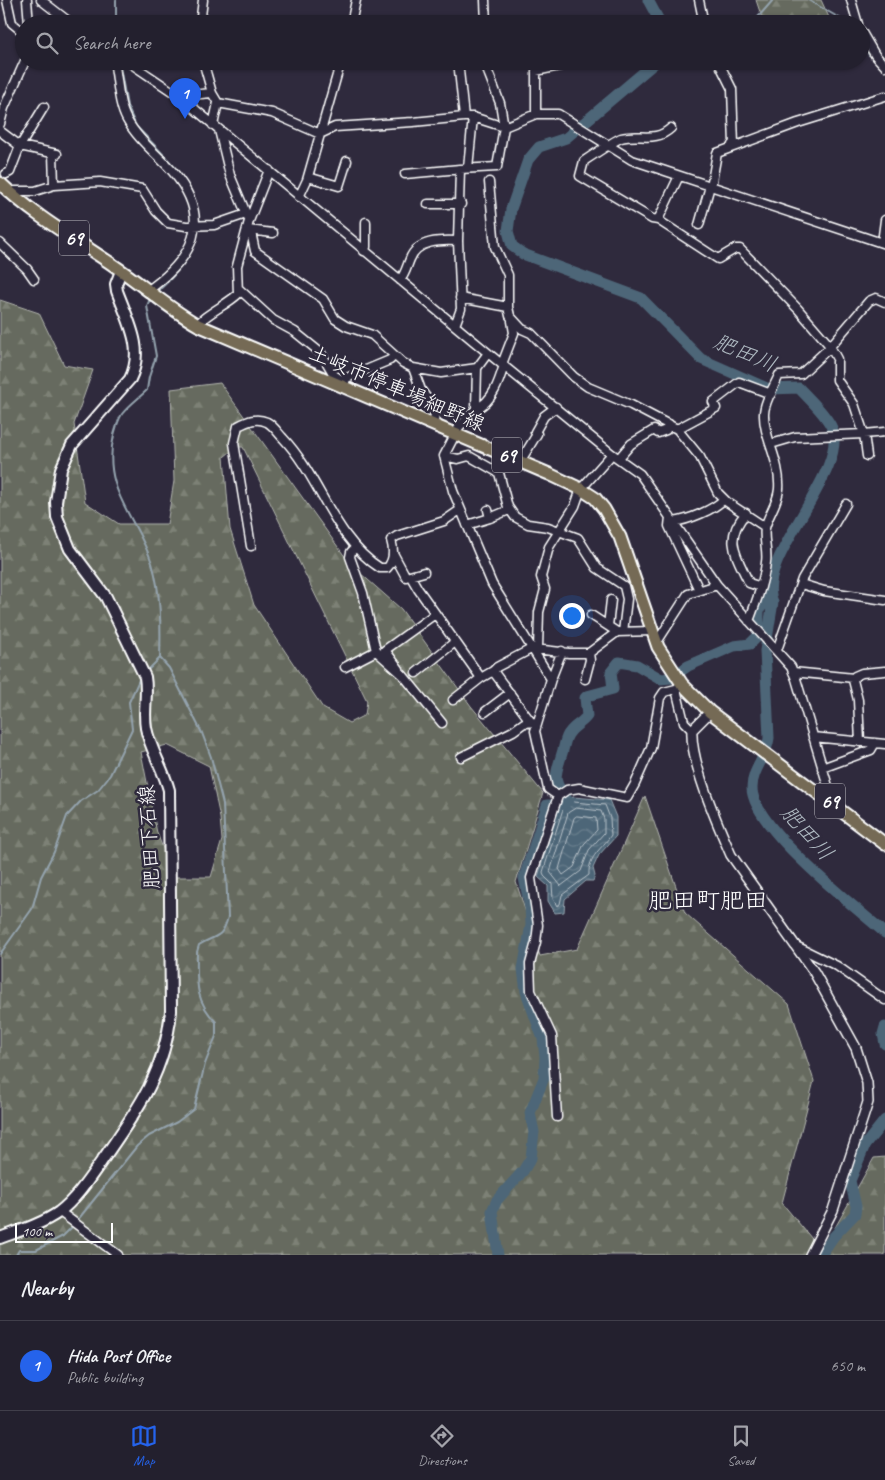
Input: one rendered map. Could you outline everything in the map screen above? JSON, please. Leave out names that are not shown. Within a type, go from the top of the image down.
[{"type":"main road","name":"土岐市停車場細野線","points":[[5,183],[151,294],[198,325],[517,460],[581,488],[595,498],[613,523],[657,642],[679,687],[885,844]]},
{"type":"main road","name":"肥田下石線","points":[[0,1238],[60,1212],[82,1188],[140,1108],[163,1056],[171,1012],[169,790],[164,771],[149,740],[146,725],[148,691],[145,677],[106,597],[70,549],[57,518],[56,502],[61,469],[72,446],[130,379],[135,369],[137,347],[116,284],[121,271]]},
{"type":"street","points":[[6,0],[12,23],[15,26]]},
{"type":"street","points":[[27,0],[28,15]]},
{"type":"street","points":[[41,0],[60,15]]},
{"type":"street","points":[[201,15],[203,0]]},
{"type":"street","points":[[353,15],[356,0]]},
{"type":"street","points":[[484,0],[485,15]]},
{"type":"street","points":[[699,0],[702,15]]},
{"type":"street","points":[[850,0],[855,15]]},
{"type":"street","points":[[870,46],[885,66]]},
{"type":"street","points":[[0,124],[4,108],[21,70]]},
{"type":"street","points":[[116,70],[125,116],[133,129],[186,189],[198,225],[190,246],[181,261],[151,294]]},
{"type":"street","points":[[140,70],[179,96],[488,353],[640,474],[717,585],[777,650],[793,672],[833,804]]},
{"type":"street","points":[[206,70],[212,93],[218,104],[216,127],[230,175],[248,217],[254,251],[319,296],[335,319],[346,326],[372,335],[394,356],[413,368],[440,372],[477,368]]},
{"type":"street","points":[[299,197],[308,177],[338,70]]},
{"type":"street","points":[[459,70],[464,116]]},
{"type":"street","points":[[405,174],[464,168],[497,167],[504,127],[500,103],[488,70]]},
{"type":"street","points":[[536,114],[536,71],[541,70]]},
{"type":"street","points":[[722,70],[733,95],[734,145],[732,145]]},
{"type":"street","points":[[179,96],[212,93]]},
{"type":"street","points":[[699,225],[710,186],[715,156],[732,145],[885,96]]},
{"type":"street","points":[[218,104],[272,113],[320,134],[335,127],[404,123],[464,116],[504,127],[536,114],[558,114],[632,160],[883,244],[885,220]]},
{"type":"street","points":[[44,107],[20,146],[5,183],[34,192],[54,185],[100,182],[142,189],[165,222],[214,225],[248,217]]},
{"type":"street","points":[[455,325],[461,309],[458,241],[464,168],[473,117]]},
{"type":"street","points":[[670,128],[656,138],[621,138],[584,161],[580,176],[652,219],[658,220],[718,259],[735,249],[740,249],[793,303],[830,346],[837,359],[837,380],[854,404],[864,434],[867,456]]},
{"type":"street","points":[[0,131],[20,146],[55,153],[54,185]]},
{"type":"street","points":[[308,177],[340,186],[347,161]]},
{"type":"street","points":[[248,217],[269,170]]},
{"type":"street","points":[[658,220],[680,176]]},
{"type":"street","points":[[489,182],[496,247],[508,275],[508,307],[514,333],[495,390],[455,433],[444,456],[460,510],[492,584],[535,648],[551,679]]},
{"type":"street","points":[[428,204],[461,204]]},
{"type":"street","points":[[364,251],[366,247],[366,222]]},
{"type":"street","points":[[249,231],[273,233]]},
{"type":"street","points":[[198,325],[202,318],[235,297],[239,289],[237,266],[249,231]]},
{"type":"street","points":[[400,280],[411,256],[421,246],[432,242],[458,241]]},
{"type":"street","points":[[0,243],[24,265],[34,279]]},
{"type":"street","points":[[239,289],[273,320],[295,332],[321,353],[334,375],[364,391],[366,397]]},
{"type":"street","points":[[460,298],[508,307]]},
{"type":"street","points":[[749,621],[761,588],[766,562],[765,527],[776,504],[779,489],[779,472],[764,414],[779,375],[801,374],[830,346],[869,301],[876,298],[885,302]]},
{"type":"street","points":[[512,319],[522,329],[531,333],[574,377],[588,387],[631,405],[677,429],[700,457],[711,481],[724,499],[765,527]]},
{"type":"street","points":[[476,409],[477,368],[488,353]]},
{"type":"street","points":[[342,380],[390,360],[394,356]]},
{"type":"street","points":[[413,368],[421,390],[435,410],[434,424]]},
{"type":"street","points":[[677,429],[716,408],[713,402],[739,382],[771,394]]},
{"type":"street","points":[[517,460],[522,457],[537,434],[535,432],[544,416],[556,408]]},
{"type":"street","points":[[252,546],[234,443],[238,426],[248,420],[261,420],[269,423],[291,447],[355,548],[380,568],[387,568],[391,564],[393,553],[391,540],[397,536],[444,521],[460,510]]},
{"type":"street","points":[[535,648],[539,612],[545,589],[541,577],[542,570],[549,547],[575,506],[581,488],[615,456],[631,444],[654,430],[658,432],[666,430],[669,424]]},
{"type":"street","points":[[771,444],[795,437],[885,432]]},
{"type":"street","points":[[444,456],[458,459],[469,456],[499,473],[509,510],[519,520],[578,538],[597,568],[624,586],[627,599],[620,632],[589,653],[535,648],[497,667],[453,700]]},
{"type":"street","points":[[672,519],[699,514],[724,499]]},
{"type":"street","points":[[777,650],[801,584],[846,504]]},
{"type":"street","points":[[488,510],[490,518]]},
{"type":"street","points":[[467,525],[509,510]]},
{"type":"street","points":[[746,513],[736,525],[734,550],[749,583],[761,588]]},
{"type":"street","points":[[672,519],[669,526],[699,590]]},
{"type":"street","points":[[355,548],[350,557],[363,593],[376,651],[401,673]]},
{"type":"street","points":[[393,553],[406,577],[424,572]]},
{"type":"street","points":[[411,577],[481,678]]},
{"type":"street","points":[[801,584],[824,591],[885,600]]},
{"type":"street","points":[[657,642],[685,597],[699,590],[717,585]]},
{"type":"street","points":[[608,626],[611,600]]},
{"type":"street","points":[[435,614],[385,650],[442,724]]},
{"type":"street","points":[[591,614],[620,632],[653,631]]},
{"type":"street","points":[[416,672],[455,642]]},
{"type":"street","points":[[345,667],[376,651]]},
{"type":"street","points":[[558,796],[548,789],[533,722],[562,651]]},
{"type":"street","points":[[585,679],[589,653]]},
{"type":"street","points":[[494,671],[533,722]]},
{"type":"street","points":[[793,672],[854,678],[862,673],[885,671]]},
{"type":"street","points":[[854,678],[860,742]]},
{"type":"street","points":[[557,1117],[552,1036],[531,990],[530,964],[538,925],[531,878],[558,796],[567,790],[579,788],[627,798],[650,748],[660,698],[664,692],[679,687],[684,722],[692,730],[698,766],[731,855],[814,972],[856,1048],[867,1082],[868,1102],[833,1210],[810,1255]]},
{"type":"street","points":[[485,712],[510,693]]},
{"type":"street","points":[[692,730],[710,712]]},
{"type":"street","points":[[461,757],[520,725],[533,722]]},
{"type":"street","points":[[813,737],[885,744]]},
{"type":"street","points":[[822,768],[871,750],[875,743]]},
{"type":"street","points":[[796,946],[837,966],[885,1000]]},
{"type":"street","points":[[60,1212],[118,1255]]},
{"type":"green space","points":[[756,0],[821,0],[828,15],[761,15]]},
{"type":"green space","points":[[0,300],[39,313],[64,365],[93,370],[74,424],[85,502],[119,524],[167,524],[174,481],[171,389],[220,383],[351,565],[401,609],[471,706],[543,793],[516,882],[540,956],[577,949],[645,796],[685,913],[789,1004],[814,1081],[782,1203],[822,1251],[874,1158],[885,1157],[885,1255],[0,1255]],"holes":[[[236,447],[243,447],[367,701],[365,715],[349,723],[323,708],[254,605],[230,529],[224,457]],[[167,745],[209,766],[220,818],[222,840],[211,877],[174,877],[157,833],[141,752]]]},
{"type":"water","points":[[573,797],[609,800],[616,817],[616,836],[599,855],[593,868],[595,876],[593,881],[586,881],[565,899],[564,912],[555,913],[548,901],[548,886],[538,877],[559,805]]},
{"type":"waterway","points":[[116,0],[116,15]]},
{"type":"waterway","name":"肥田川","points":[[648,0],[656,15]]},
{"type":"waterway","points":[[760,15],[773,0]]},
{"type":"waterway","points":[[808,0],[834,15]]},
{"type":"waterway","points":[[121,70],[127,106],[136,126],[167,158],[185,182],[197,209],[199,224]]},
{"type":"waterway","name":"肥田川","points":[[646,70],[566,138],[539,147],[528,160],[511,209],[508,231],[512,246],[523,254],[641,298],[701,359],[769,389],[799,388],[821,411],[831,426],[834,444],[828,465],[817,489],[788,539],[777,563],[771,584],[773,602],[765,651],[769,738],[766,751],[754,775],[752,788],[756,804],[786,844],[830,886],[885,933]]},
{"type":"waterway","points":[[157,292],[183,263],[193,247],[199,228]]},
{"type":"waterway","points":[[147,671],[160,658],[159,598],[155,574],[146,547],[116,488],[112,472],[111,454],[119,419],[147,390],[156,356],[147,306],[150,299]]},
{"type":"waterway","points":[[498,1255],[492,1211],[497,1200],[523,1171],[531,1158],[534,1132],[530,1113],[544,1078],[545,1057],[543,1039],[526,992],[523,969],[531,925],[530,908],[524,878],[547,805],[561,805],[568,801],[559,787],[556,776],[566,738],[587,716],[585,698],[613,689],[611,672],[619,662],[637,665],[661,679],[671,678],[688,666],[734,646],[750,644],[758,636],[759,610],[770,595]]},
{"type":"waterway","points":[[76,1222],[137,1146],[149,1136],[177,1122],[194,1109],[205,1064],[216,1036],[216,1022],[204,1006],[198,990],[197,952],[199,945],[221,933],[228,917],[223,804],[211,757],[202,733],[169,668],[160,658]]},
{"type":"waterway","points":[[0,954],[32,909],[41,877],[54,852],[67,816],[81,801],[98,790],[110,775],[132,729],[129,702],[140,678]]},
{"type":"waterway","points":[[885,1027],[883,1034],[885,1044]]},
{"type":"waterway","points":[[821,1255],[834,1236],[855,1214],[856,1206],[850,1181],[865,1145],[885,1120]]},
{"type":"waterway","points":[[16,1255],[19,1250],[36,1250],[63,1236],[73,1226]]},
{"type":"place","name":"Hida Post Office","points":[[185,119]]},
{"type":"district","name":"肥田町肥田","points":[[708,900]]}]
